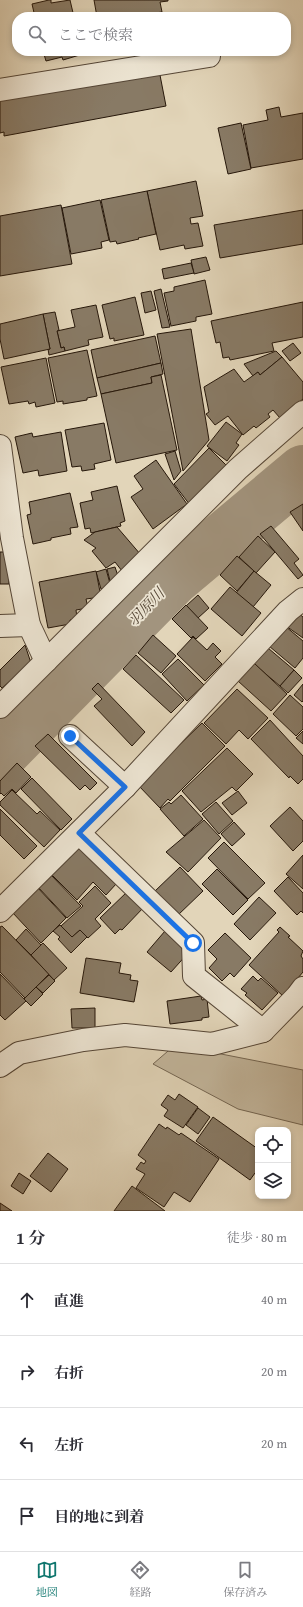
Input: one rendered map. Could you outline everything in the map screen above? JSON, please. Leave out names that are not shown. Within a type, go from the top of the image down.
[{"type":"street","points":[[0,90],[210,56]]},
{"type":"street","points":[[0,707],[238,469],[303,412]]},
{"type":"street","points":[[0,446],[6,538],[28,625],[46,661]]},
{"type":"street","points":[[0,911],[125,787],[288,611],[303,599]]},
{"type":"street","points":[[0,626],[28,625]]},
{"type":"street","points":[[70,736],[125,787]]},
{"type":"street","points":[[79,833],[193,943],[194,976],[263,1031]]},
{"type":"street","points":[[0,1066],[19,1053],[83,1040],[125,1035],[212,1044],[263,1031],[303,988]]},
{"type":"shaded area","points":[[175,1045],[303,1070],[303,1125],[238,1109],[153,1064]]},
{"type":"building","points":[[49,0],[51,0],[51,3],[70,0],[73,12],[34,12],[32,4]]},
{"type":"building","points":[[94,0],[168,0],[160,2],[162,12],[96,12]]},
{"type":"building","points":[[44,56],[76,56],[63,60],[62,57],[46,61]]},
{"type":"building","points":[[159,70],[166,106],[4,136],[4,132],[0,133],[0,99]]},
{"type":"building","points":[[279,107],[281,117],[303,113],[303,159],[251,168],[243,125],[268,120],[266,110]]},
{"type":"building","points":[[241,123],[251,169],[228,174],[218,128]]},
{"type":"building","points":[[196,181],[203,216],[190,218],[191,224],[198,223],[203,246],[185,249],[184,245],[160,250],[147,191]]},
{"type":"building","points":[[147,191],[156,234],[117,244],[116,241],[110,242],[101,200]]},
{"type":"building","points":[[100,200],[109,240],[101,242],[102,248],[71,254],[62,208]]},
{"type":"building","points":[[61,205],[72,264],[0,276],[0,216]]},
{"type":"building","points":[[303,210],[303,244],[220,258],[214,225]]},
{"type":"building","points":[[206,257],[210,270],[194,274],[191,260]]},
{"type":"building","points":[[191,263],[194,273],[164,279],[162,269]]},
{"type":"building","points":[[205,280],[212,314],[196,317],[196,321],[171,326],[164,293],[174,291],[174,287]]},
{"type":"building","points":[[161,289],[170,327],[162,328],[154,291]]},
{"type":"building","points":[[151,291],[156,310],[145,313],[141,293]]},
{"type":"building","points":[[135,297],[144,335],[114,341],[114,338],[110,339],[102,305]]},
{"type":"building","points":[[303,302],[303,337],[272,343],[274,351],[230,360],[229,357],[223,358],[220,342],[216,343],[211,321]]},
{"type":"building","points":[[96,305],[103,337],[88,340],[89,345],[65,351],[64,347],[61,348],[57,331],[75,327],[71,310]]},
{"type":"building","points":[[55,312],[61,348],[64,347],[65,351],[49,355],[48,349],[50,349],[43,314]]},
{"type":"building","points":[[43,314],[50,349],[4,359],[0,339],[0,324]]},
{"type":"building","points":[[191,329],[209,440],[183,471],[157,334]]},
{"type":"building","points":[[155,336],[161,363],[97,378],[91,350]]},
{"type":"building","points":[[293,343],[301,353],[290,361],[282,351]]},
{"type":"building","points":[[87,350],[97,396],[87,398],[87,400],[63,404],[63,401],[57,402],[48,358]]},
{"type":"building","points":[[276,351],[282,357],[260,375],[258,372],[253,376],[244,364]]},
{"type":"building","points":[[282,357],[303,382],[303,399],[280,418],[273,410],[268,414],[270,417],[256,428],[254,426],[243,435],[228,416],[215,425],[206,414],[209,412],[204,387],[234,369],[244,382],[258,372],[260,375]]},
{"type":"building","points":[[46,358],[55,403],[36,407],[35,402],[29,404],[28,401],[9,404],[1,367]]},
{"type":"building","points":[[161,363],[163,374],[151,377],[152,383],[101,394],[97,378]]},
{"type":"building","points":[[161,375],[177,450],[116,463],[101,394],[152,383],[151,377]]},
{"type":"building","points":[[226,422],[242,434],[236,443],[239,445],[227,461],[207,446]]},
{"type":"building","points":[[104,423],[111,460],[94,464],[95,469],[82,471],[81,466],[72,467],[65,430]]},
{"type":"building","points":[[61,432],[67,471],[39,476],[38,470],[23,473],[15,437],[32,433],[33,437]]},
{"type":"building","points":[[209,448],[227,466],[190,505],[174,484]]},
{"type":"building","points":[[175,451],[181,471],[174,480],[165,454]]},
{"type":"building","points":[[156,460],[187,504],[153,529],[131,497],[143,489],[134,476]]},
{"type":"building","points":[[117,486],[125,521],[120,523],[121,526],[91,533],[90,528],[85,529],[80,503],[93,500],[91,492]]},
{"type":"building","points":[[70,493],[78,527],[70,528],[71,534],[51,538],[51,540],[33,544],[27,515],[31,514],[29,502]]},
{"type":"building","points":[[303,504],[303,531],[290,512]]},
{"type":"building","points":[[271,526],[299,559],[294,563],[303,575],[298,579],[260,534]]},
{"type":"building","points":[[117,527],[141,555],[122,571],[115,562],[106,568],[92,551],[96,548],[84,540],[95,532]]},
{"type":"building","points":[[258,536],[275,552],[256,573],[239,557]]},
{"type":"building","points":[[0,552],[8,552],[9,584],[0,584]]},
{"type":"building","points":[[237,556],[254,571],[237,591],[220,575]]},
{"type":"building","points":[[115,567],[119,579],[110,581],[107,569]]},
{"type":"building","points":[[106,569],[111,587],[101,589],[96,572]]},
{"type":"building","points":[[96,571],[101,597],[86,599],[88,608],[76,610],[77,618],[70,620],[70,624],[48,628],[39,582]]},
{"type":"building","points":[[254,571],[271,585],[253,607],[236,593]]},
{"type":"building","points":[[230,587],[261,613],[242,636],[211,609]]},
{"type":"building","points":[[198,595],[209,608],[198,618],[186,606]]},
{"type":"building","points":[[186,605],[208,628],[196,639],[193,636],[191,638],[172,619]]},
{"type":"building","points":[[297,612],[303,617],[303,638],[286,626]]},
{"type":"building","points":[[285,626],[303,641],[303,658],[295,668],[269,646]]},
{"type":"building","points":[[153,635],[176,656],[161,673],[138,653]]},
{"type":"building","points":[[193,637],[207,650],[213,643],[221,651],[215,657],[222,664],[205,681],[177,654]]},
{"type":"building","points":[[25,645],[31,663],[2,688],[0,686],[0,670]]},
{"type":"building","points":[[268,648],[294,670],[280,686],[254,664]]},
{"type":"building","points":[[136,655],[184,700],[171,713],[123,669]]},
{"type":"building","points":[[178,659],[204,685],[187,701],[162,674]]},
{"type":"building","points":[[254,663],[287,694],[271,711],[238,681]]},
{"type":"building","points":[[294,670],[302,678],[288,693],[280,686]]},
{"type":"building","points":[[98,683],[145,732],[132,746],[94,706],[102,699],[92,689]]},
{"type":"building","points":[[303,684],[303,701],[302,702],[294,695]]},
{"type":"building","points":[[237,689],[268,718],[248,739],[239,730],[226,744],[204,723]]},
{"type":"building","points":[[290,695],[303,707],[303,729],[296,736],[273,714]]},
{"type":"building","points":[[270,720],[303,756],[303,779],[298,784],[290,776],[289,778],[251,739]]},
{"type":"building","points":[[202,723],[225,746],[170,801],[168,799],[160,808],[138,785]]},
{"type":"building","points":[[303,731],[303,744],[296,738]]},
{"type":"building","points":[[48,734],[97,783],[90,790],[85,785],[80,790],[35,746]]},
{"type":"building","points":[[227,748],[253,774],[236,791],[232,787],[201,812],[182,791]]},
{"type":"building","points":[[17,763],[31,777],[16,793],[12,789],[4,796],[1,793],[0,794],[0,781]]},
{"type":"building","points":[[32,778],[72,819],[61,830],[21,789]]},
{"type":"building","points":[[12,790],[37,814],[40,811],[60,830],[44,847],[0,805],[0,802]]},
{"type":"building","points":[[238,791],[247,803],[232,815],[222,803]]},
{"type":"building","points":[[181,795],[203,819],[184,836],[160,809],[169,802],[171,804]]},
{"type":"building","points":[[216,802],[233,821],[219,834],[202,814]]},
{"type":"building","points":[[290,807],[303,821],[303,841],[293,851],[270,826]]},
{"type":"building","points":[[0,809],[37,846],[24,859],[0,835]]},
{"type":"building","points":[[204,820],[221,838],[188,872],[166,852]]},
{"type":"building","points":[[234,822],[245,834],[232,846],[221,834]]},
{"type":"building","points":[[224,842],[265,883],[248,899],[208,858]]},
{"type":"building","points":[[78,846],[117,883],[106,895],[93,882],[77,900],[51,874]]},
{"type":"building","points":[[303,855],[303,889],[286,874]]},
{"type":"building","points":[[180,867],[203,891],[177,916],[154,892]]},
{"type":"building","points":[[217,869],[248,900],[233,915],[202,884]]},
{"type":"building","points":[[51,875],[81,906],[67,918],[38,887]]},
{"type":"building","points":[[288,877],[303,893],[303,913],[301,911],[297,915],[274,891]]},
{"type":"building","points":[[95,886],[111,903],[95,919],[101,926],[88,938],[80,930],[72,937],[61,926],[83,906],[79,902]]},
{"type":"building","points":[[37,887],[66,918],[41,943],[12,912]]},
{"type":"building","points":[[129,890],[145,906],[122,930],[120,929],[115,934],[100,918]]},
{"type":"building","points":[[259,897],[276,913],[250,940],[234,924]]},
{"type":"building","points":[[60,925],[72,937],[80,930],[87,937],[71,953],[58,939],[60,937],[53,931]]},
{"type":"building","points":[[2,926],[49,974],[25,998],[0,972],[0,927]]},
{"type":"building","points":[[280,927],[303,951],[301,956],[303,959],[303,972],[283,996],[249,965],[279,932],[277,930]]},
{"type":"building","points":[[26,929],[41,945],[31,955],[16,940]]},
{"type":"building","points":[[165,931],[189,952],[171,972],[147,952]]},
{"type":"building","points":[[225,933],[251,958],[234,977],[230,973],[222,981],[209,968],[217,959],[208,950]]},
{"type":"building","points":[[43,943],[67,968],[54,980],[31,955]]},
{"type":"building","points":[[86,958],[121,963],[119,973],[131,975],[130,980],[138,981],[134,1002],[80,993]]},
{"type":"building","points":[[0,974],[26,1001],[5,1020],[0,1015]]},
{"type":"building","points":[[49,975],[55,981],[43,993],[36,987]]},
{"type":"building","points":[[253,976],[258,981],[261,978],[278,993],[262,1010],[245,995],[247,993],[241,989]]},
{"type":"building","points":[[36,987],[43,994],[31,1006],[24,999]]},
{"type":"building","points":[[201,996],[202,1000],[207,999],[209,1017],[202,1018],[202,1020],[170,1024],[167,1001]]},
{"type":"building","points":[[95,1008],[95,1028],[72,1028],[71,1009]]},
{"type":"building","points":[[179,1094],[198,1107],[183,1128],[164,1116],[168,1110],[161,1105],[168,1095],[175,1100]]},
{"type":"building","points":[[198,1108],[210,1117],[198,1134],[186,1125]]},
{"type":"building","points":[[213,1117],[255,1147],[255,1173],[250,1180],[196,1141]]},
{"type":"building","points":[[159,1124],[166,1129],[167,1127],[179,1135],[181,1133],[219,1159],[190,1202],[174,1192],[164,1207],[136,1188],[145,1174],[136,1169],[141,1162],[144,1164],[146,1161],[138,1155]]},
{"type":"building","points":[[48,1153],[68,1169],[51,1192],[30,1176]]},
{"type":"building","points":[[19,1173],[31,1181],[23,1194],[11,1186]]},
{"type":"building","points":[[132,1186],[165,1211],[114,1211]]},
{"type":"building","points":[[0,1203],[12,1211],[0,1211]]},
{"type":"waterway","name":"羽原川","points":[[0,756],[174,579],[303,471]]},
{"type":"route","points":[[70,736],[125,787],[79,833],[193,943]]}]
